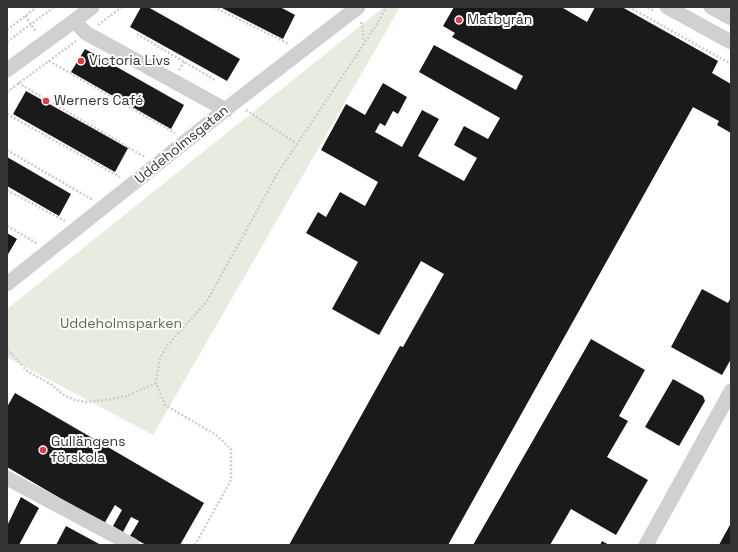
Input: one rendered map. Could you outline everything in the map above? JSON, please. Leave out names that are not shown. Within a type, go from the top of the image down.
[{"type":"street","points":[[7,70],[92,7]]},
{"type":"street","name":"Uddeholmsgatan","points":[[9,279],[358,7]]},
{"type":"street","points":[[667,7],[731,42]]},
{"type":"street","points":[[711,7],[731,18]]},
{"type":"street","points":[[74,21],[86,33],[230,106]]},
{"type":"street","points":[[646,545],[731,391]]},
{"type":"street","points":[[7,478],[132,545]]},
{"type":"path","points":[[7,30],[37,7]]},
{"type":"path","points":[[7,42],[54,7]]},
{"type":"path","points":[[7,92],[122,7]]},
{"type":"path","points":[[214,7],[291,45]]},
{"type":"path","points":[[358,7],[363,30],[363,44]]},
{"type":"path","points":[[195,545],[231,480],[231,449],[216,435],[165,405],[156,383],[160,358],[167,346],[207,301],[279,171],[350,65],[380,19],[386,7]]},
{"type":"path","points":[[629,7],[731,64]]},
{"type":"path","points":[[137,34],[215,80]]},
{"type":"path","points":[[49,61],[178,135]]},
{"type":"path","points":[[178,72],[184,62]]},
{"type":"path","points":[[18,83],[148,159]]},
{"type":"path","points":[[230,106],[297,144]]},
{"type":"path","points":[[7,114],[123,179]]},
{"type":"path","points":[[7,150],[95,201]]},
{"type":"path","points":[[7,190],[67,223]]},
{"type":"path","points":[[7,226],[39,245]]},
{"type":"path","points":[[7,350],[27,371],[52,385],[66,396],[75,400],[86,402],[128,396],[156,383]]},
{"type":"green space","name":"Uddeholmsparken","points":[[384,7],[400,7],[153,435],[7,357],[7,309]]},
{"type":"building","points":[[141,7],[148,7],[240,59],[227,81],[130,27]]},
{"type":"building","points":[[220,7],[280,7],[295,15],[283,39]]},
{"type":"building","points":[[454,7],[563,7],[587,22],[595,7],[622,7],[718,61],[712,73],[731,84],[731,133],[717,125],[719,121],[693,107],[448,545],[289,545],[400,346],[403,347],[444,274],[421,261],[379,335],[332,309],[358,262],[306,233],[318,212],[326,217],[340,192],[365,206],[378,182],[321,150],[346,104],[365,115],[383,83],[407,97],[398,114],[393,111],[385,126],[380,123],[375,132],[402,147],[422,110],[439,119],[418,156],[464,181],[477,158],[454,145],[464,126],[488,139],[500,118],[419,72],[434,45],[516,90],[523,76],[452,37],[455,33],[443,26]]},
{"type":"building","points":[[85,49],[184,105],[171,129],[71,72]]},
{"type":"building","points":[[26,91],[128,148],[115,172],[13,114]]},
{"type":"building","points":[[7,157],[71,194],[59,216],[7,186]]},
{"type":"building","points":[[7,233],[17,239],[7,256]]},
{"type":"building","points":[[702,289],[728,303],[731,297],[731,359],[722,375],[671,347]]},
{"type":"building","points":[[591,339],[645,370],[619,416],[628,421],[607,457],[648,480],[616,535],[571,509],[550,545],[473,545]]},
{"type":"building","points":[[673,379],[703,396],[705,401],[679,446],[645,427]]},
{"type":"building","points":[[15,393],[204,503],[180,545],[146,545],[130,536],[139,521],[131,517],[123,532],[113,526],[122,510],[115,505],[104,524],[7,467],[7,407]]},
{"type":"building","points":[[21,497],[39,508],[19,545],[7,545],[7,526]]},
{"type":"building","points":[[731,523],[731,545],[719,545],[720,543]]},
{"type":"building","points":[[66,526],[101,545],[56,545]]},
{"type":"building","points":[[602,541],[609,545],[600,545]]},
{"type":"place","name":"Matbyrån","points":[[459,20]]},
{"type":"place","name":"Victoria Livs","points":[[81,61]]},
{"type":"place","name":"Werners Café","points":[[46,101]]},
{"type":"place","name":"Gullängens förskola","points":[[43,450]]}]
